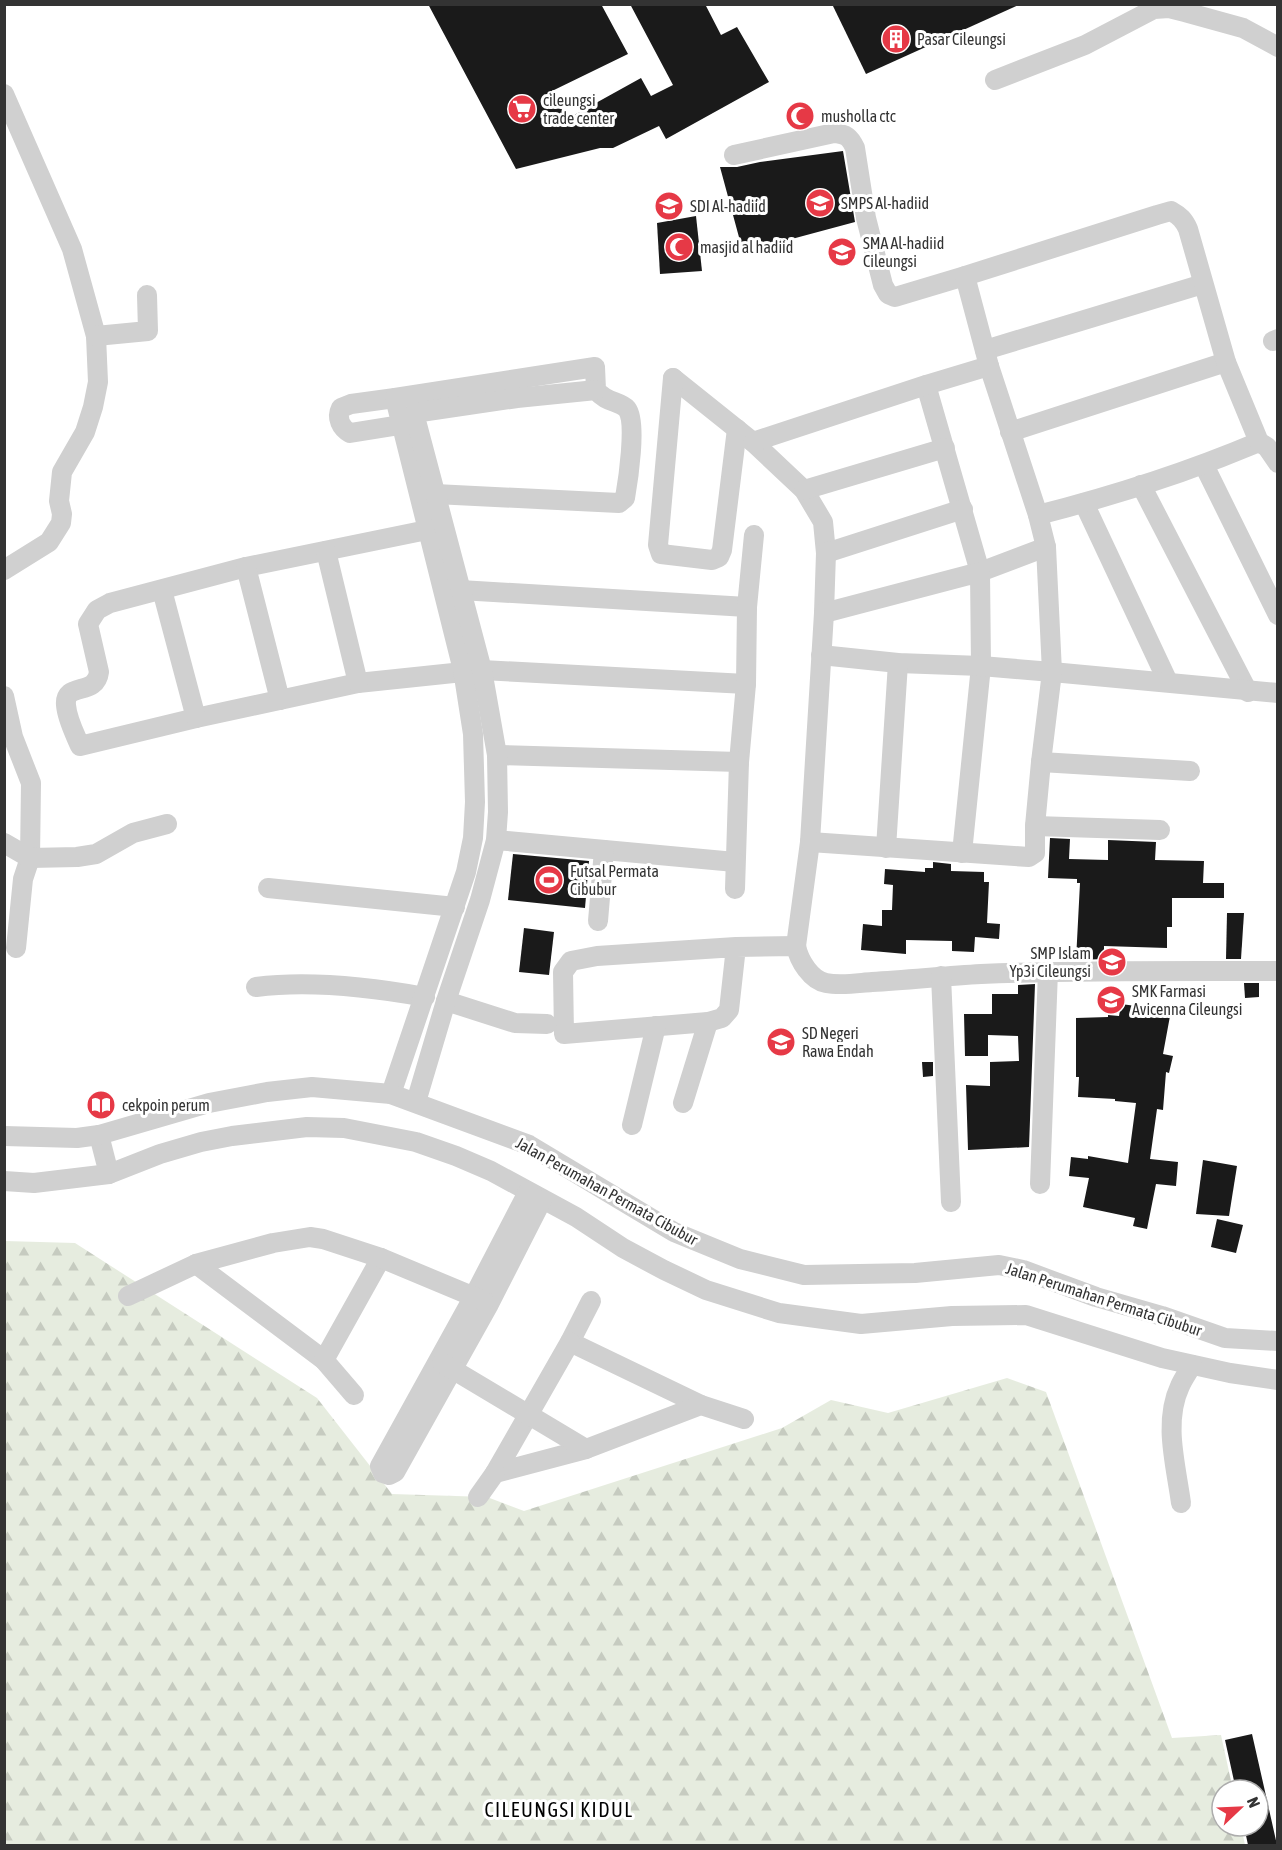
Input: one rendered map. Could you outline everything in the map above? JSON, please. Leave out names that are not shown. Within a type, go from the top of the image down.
[{"type":"street","points":[[995,80],[1085,45],[1154,9],[1170,8],[1243,28],[1278,47]]},
{"type":"street","points":[[4,94],[12,132],[72,249],[96,336],[99,382],[85,432],[62,472],[59,501],[62,514],[61,523],[49,542],[4,570]]},
{"type":"street","points":[[734,155],[834,133],[844,134],[851,138],[855,148],[866,218],[883,285],[888,294],[895,297],[1171,211],[1178,215],[1188,229],[1226,362],[1259,442],[1267,447],[1278,463]]},
{"type":"street","points":[[810,842],[1032,856],[1036,850],[1035,826],[1052,672],[1046,547],[987,358],[965,276]]},
{"type":"street","points":[[753,442],[926,385],[987,358],[1203,284]]},
{"type":"street","points":[[96,336],[148,331],[147,294]]},
{"type":"street","points":[[1010,432],[1226,362]]},
{"type":"street","points":[[404,409],[595,367],[596,390],[605,399],[626,408],[630,414],[629,471],[623,501],[614,504],[435,494]]},
{"type":"street","points":[[737,429],[719,557],[712,560],[661,554],[658,545],[673,378],[737,429],[753,442],[804,490],[823,522],[826,553],[824,613],[810,842],[796,946],[798,955],[810,974],[826,983],[1048,971],[1278,971]]},
{"type":"street","points":[[926,385],[980,572],[981,666],[962,853]]},
{"type":"street","points":[[404,409],[596,390]]},
{"type":"street","points":[[391,1094],[466,872],[473,838],[475,802],[473,670],[460,590],[435,494],[404,409]]},
{"type":"street","points":[[404,409],[428,530],[497,754],[496,840],[416,1102]]},
{"type":"street","points":[[1038,516],[1204,465],[1259,442]]},
{"type":"street","points":[[804,490],[945,447]]},
{"type":"street","points":[[1204,465],[1278,615]]},
{"type":"street","points":[[1141,485],[1248,692]]},
{"type":"street","points":[[1084,503],[1168,682]]},
{"type":"street","points":[[826,553],[963,509]]},
{"type":"street","points":[[428,530],[246,567],[110,603],[96,610],[88,624],[99,672],[98,679],[89,687],[70,693],[66,706],[80,747],[196,718],[358,683],[473,670],[746,684]]},
{"type":"street","points":[[735,889],[739,762],[746,684],[747,607],[754,535]]},
{"type":"street","points":[[824,613],[980,572],[1046,547]]},
{"type":"street","points":[[326,551],[358,683]]},
{"type":"street","points":[[246,567],[280,700]]},
{"type":"street","points":[[162,590],[196,718]]},
{"type":"street","points":[[460,590],[747,607]]},
{"type":"street","points":[[821,655],[898,663],[981,666],[1278,693]]},
{"type":"street","points":[[886,848],[898,663]]},
{"type":"street","points":[[4,696],[13,737],[31,783],[30,858],[23,879],[16,948]]},
{"type":"street","points":[[497,754],[739,762]]},
{"type":"street","points":[[1041,762],[1190,771]]},
{"type":"street","points":[[4,843],[30,858],[77,857],[96,854],[130,835],[167,824]]},
{"type":"street","points":[[1035,826],[1160,830]]},
{"type":"street","points":[[496,840],[735,862]]},
{"type":"street","points":[[598,921],[604,850]]},
{"type":"street","points":[[268,888],[454,907]]},
{"type":"street","points":[[736,947],[729,1010],[722,1018],[708,1022],[564,1034],[563,972],[566,965],[579,958],[736,947],[796,946]]},
{"type":"street","points":[[1040,1184],[1048,971]]},
{"type":"street","points":[[941,976],[951,1202]]},
{"type":"street","points":[[256,987],[292,984],[334,986],[386,990],[424,998]]},
{"type":"street","points":[[446,1001],[516,1023],[547,1024]]},
{"type":"street","points":[[683,1103],[708,1022]]},
{"type":"street","points":[[632,1125],[656,1026]]},
{"type":"street","name":"Jalan Perumahan Permata Cibubur","points":[[4,1136],[101,1140],[209,1103],[267,1092],[312,1087],[391,1094],[529,1145],[675,1232],[741,1259],[804,1275],[915,1273],[999,1265],[1023,1270],[1096,1297],[1225,1338],[1278,1341]]},
{"type":"street","points":[[4,1181],[34,1183],[108,1170],[201,1142],[222,1138],[307,1127],[344,1128],[416,1142],[491,1171],[576,1217],[623,1248],[664,1270],[706,1290],[779,1313],[861,1324],[952,1316],[1026,1314],[1192,1365],[1278,1380]]},
{"type":"street","points":[[101,1140],[108,1170]]},
{"type":"street","points":[[445,1365],[395,1472],[389,1475],[383,1473],[380,1466],[445,1365],[535,1196]]},
{"type":"street","points":[[128,1296],[196,1264],[273,1242],[310,1237],[381,1258],[481,1300]]},
{"type":"street","points":[[324,1360],[381,1258]]},
{"type":"street","points":[[196,1264],[324,1360],[354,1395]]},
{"type":"street","points":[[478,1497],[495,1473],[591,1301]]},
{"type":"street","points":[[570,1342],[701,1406],[744,1419]]},
{"type":"street","points":[[445,1365],[586,1449]]},
{"type":"street","points":[[1180,1503],[1171,1429],[1173,1406],[1179,1386],[1192,1365]]},
{"type":"street","points":[[495,1473],[586,1449],[701,1406]]},
{"type":"green space","points":[[5,1241],[75,1243],[317,1398],[392,1494],[487,1497],[524,1511],[782,1428],[831,1400],[888,1413],[1007,1378],[1046,1392],[1172,1738],[1221,1735],[1230,1778],[1210,1778],[1210,1838],[1244,1838],[1245,1845],[5,1846]]},
{"type":"building","points":[[428,4],[601,4],[628,54],[552,91],[567,119],[641,78],[651,96],[673,85],[630,4],[705,4],[721,35],[737,27],[769,82],[666,139],[659,126],[613,148],[600,148],[516,169]]},
{"type":"building","name":"Pasar Cileungsi","points":[[832,4],[1021,4],[866,74]]},
{"type":"building","name":"musholla ctc","points":[[804,102],[811,123],[796,129],[788,110]]},
{"type":"building","points":[[843,151],[855,222],[743,252],[720,167],[737,167]]},
{"type":"building","name":"masjid al hadiid","points":[[696,216],[702,271],[660,274],[657,223]]},
{"type":"building","points":[[1050,838],[1070,839],[1069,859],[1108,860],[1108,840],[1156,842],[1155,860],[1204,861],[1203,883],[1224,883],[1224,898],[1172,898],[1172,927],[1167,927],[1167,948],[1104,946],[1104,959],[1076,960],[1080,883],[1077,883],[1077,879],[1048,878]]},
{"type":"building","name":"Futsal Permata Cibubur","points":[[513,854],[589,861],[585,908],[508,900]]},
{"type":"building","points":[[933,862],[951,864],[951,871],[984,872],[984,882],[989,882],[987,923],[1000,924],[999,939],[975,937],[974,952],[952,951],[952,941],[906,940],[906,954],[861,950],[863,924],[882,926],[882,910],[892,910],[893,885],[884,884],[885,869],[925,872],[925,868],[933,868]]},
{"type":"building","points":[[1227,913],[1244,913],[1241,959],[1226,959]]},
{"type":"building","name":"Futsal Permata Cibubur","points":[[524,928],[554,932],[549,975],[519,972]]},
{"type":"building","points":[[1244,983],[1259,983],[1259,997],[1245,998]]},
{"type":"building","points":[[1035,984],[1029,1147],[968,1150],[966,1085],[990,1086],[990,1062],[1019,1061],[1018,1036],[988,1035],[988,1056],[965,1056],[964,1014],[992,1014],[992,994],[1018,994],[1018,985]]},
{"type":"building","points":[[1121,1004],[1170,1016],[1163,1054],[1173,1056],[1169,1073],[1166,1072],[1163,1110],[1157,1109],[1150,1159],[1178,1162],[1176,1186],[1156,1184],[1147,1229],[1133,1226],[1135,1218],[1083,1207],[1089,1178],[1069,1176],[1071,1157],[1088,1159],[1088,1156],[1128,1163],[1136,1103],[1115,1101],[1115,1099],[1078,1097],[1079,1077],[1076,1077],[1076,1018],[1119,1016]]},
{"type":"building","points":[[922,1062],[933,1062],[933,1076],[923,1077]]},
{"type":"building","points":[[1203,1160],[1237,1166],[1229,1216],[1196,1214]]},
{"type":"building","points":[[1217,1219],[1243,1225],[1236,1253],[1211,1247]]},
{"type":"building","points":[[1252,1734],[1262,1778],[1233,1778],[1225,1740]]},
{"type":"building","points":[[1270,1814],[1277,1845],[1248,1845],[1247,1838],[1270,1838]]},
{"type":"place","name":"Pasar Cileungsi","points":[[896,39]]},
{"type":"place","name":"cileungsi trade center","points":[[522,109]]},
{"type":"place","name":"musholla ctc","points":[[800,116]]},
{"type":"place","name":"SMPS Al-hadiid","points":[[820,203]]},
{"type":"place","name":"SDI Al-hadiid","points":[[669,206]]},
{"type":"place","name":"masjid al hadiid","points":[[679,247]]},
{"type":"place","name":"SMA Al-hadiid Cileungsi","points":[[842,252]]},
{"type":"place","name":"Futsal Permata Cibubur","points":[[549,880]]},
{"type":"place","name":"SMP Islam Yp3i Cileungsi","points":[[1112,962]]},
{"type":"place","name":"SMK Farmasi Avicenna Cileungsi","points":[[1111,1000]]},
{"type":"place","name":"SD Negeri Rawa Endah","points":[[781,1042]]},
{"type":"place","name":"cekpoin perum","points":[[101,1105]]},
{"type":"district","name":"CILEUNGSI KIDUL","points":[[559,1809]]}]
